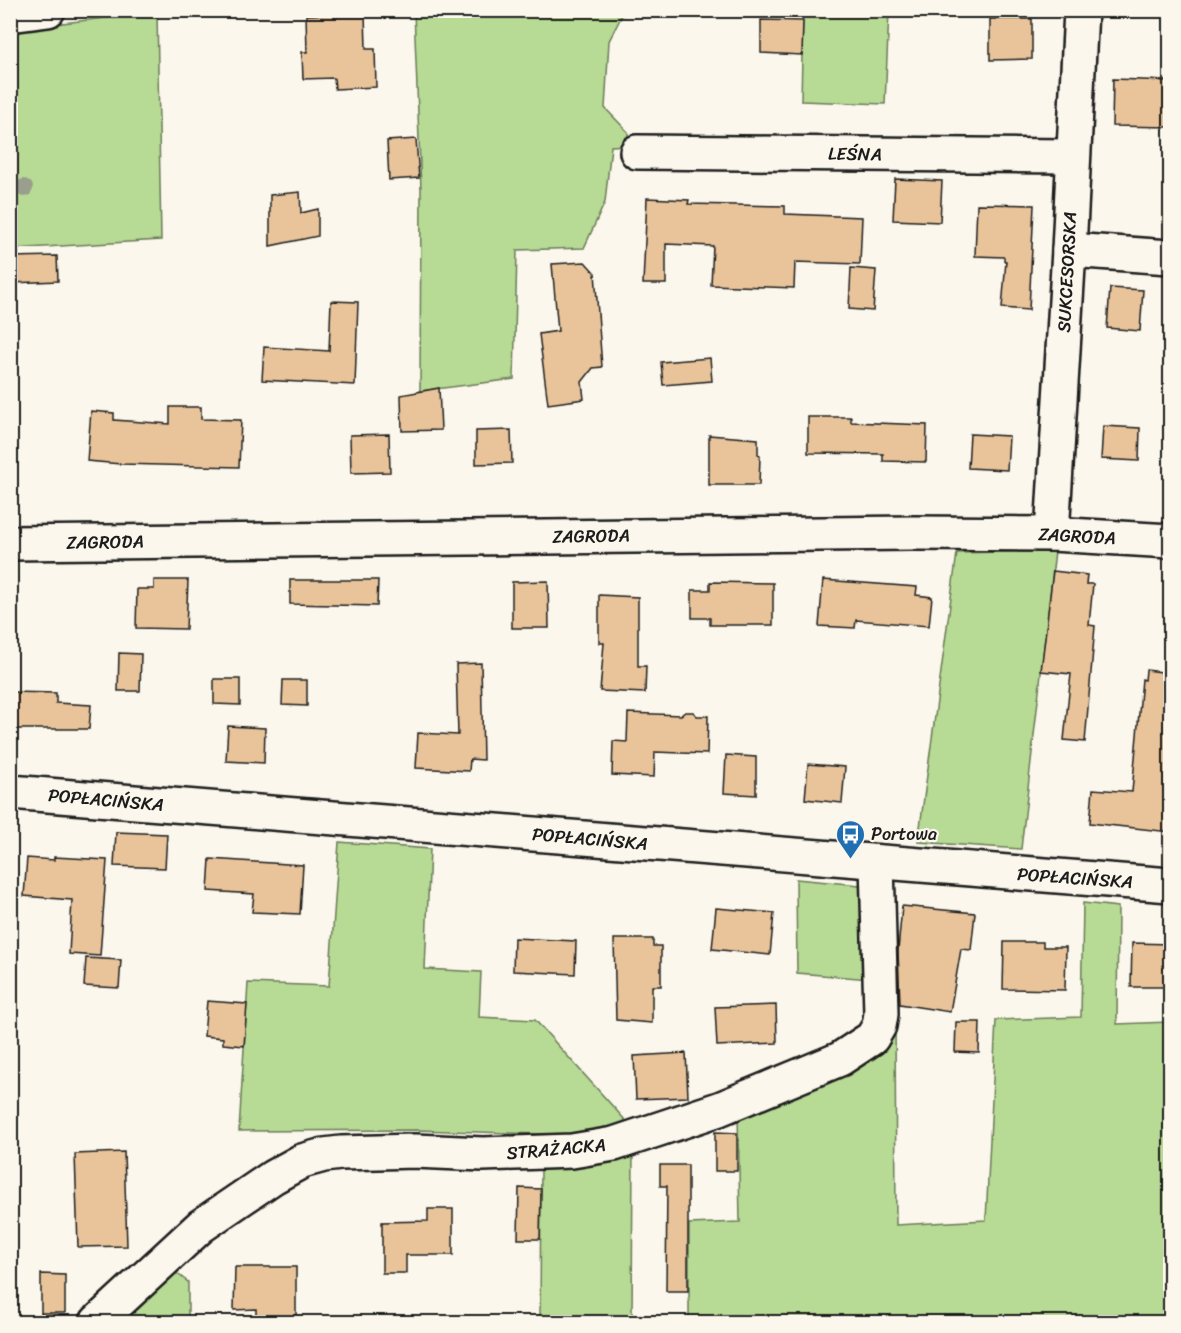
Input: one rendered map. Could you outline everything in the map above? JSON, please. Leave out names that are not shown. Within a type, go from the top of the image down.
[{"type":"street","points":[[10,15],[48,10]]},
{"type":"street","name":"SUKCESORSKA","points":[[1052,534],[1081,10]]},
{"type":"street","name":"LEŚNA","points":[[637,152],[1073,156]]},
{"type":"street","points":[[1069,250],[1170,256]]},
{"type":"street","name":"ZAGRODA","points":[[10,543],[788,534],[1052,534],[1170,541]]},
{"type":"street","name":"POPŁACIŃSKA","points":[[10,792],[1170,885]]},
{"type":"street","name":"STRAŻACKA","points":[[97,1323],[201,1226],[273,1177],[302,1161],[341,1153],[415,1151],[483,1154],[594,1149],[640,1137],[719,1108],[840,1059],[860,1048],[872,1038],[879,1026],[881,1014],[877,862]]},
{"type":"green space","points":[[414,11],[624,11],[609,41],[605,108],[628,132],[628,145],[611,146],[605,202],[584,248],[517,250],[514,379],[420,391],[421,190]]},
{"type":"green space","points":[[803,11],[889,11],[885,104],[801,101]]},
{"type":"green space","points":[[157,12],[161,240],[11,249],[11,29]]},
{"type":"green space","points":[[1055,551],[1021,849],[918,842],[957,553]]},
{"type":"green space","points":[[339,842],[430,849],[425,969],[481,972],[479,1017],[535,1020],[635,1131],[606,1136],[418,1130],[239,1131],[248,983],[329,986]]},
{"type":"green space","points":[[796,879],[870,886],[870,979],[797,973]]},
{"type":"green space","points":[[1083,903],[1118,907],[1117,1024],[1170,1022],[1170,1322],[689,1322],[689,1224],[740,1222],[738,1113],[895,1011],[896,1225],[986,1220],[996,1020],[1081,1017]]},
{"type":"green space","points":[[633,1145],[632,1322],[540,1322],[541,1162]]},
{"type":"green space","points":[[175,1272],[188,1282],[188,1322],[111,1322]]},
{"type":"building","points":[[365,13],[366,49],[375,49],[376,87],[335,89],[334,78],[303,79],[302,52],[307,52],[306,15]]},
{"type":"building","points":[[990,19],[1032,19],[1032,59],[990,60]]},
{"type":"building","points":[[761,20],[803,21],[802,55],[761,53]]},
{"type":"building","points":[[1113,79],[1170,81],[1170,127],[1112,126]]},
{"type":"building","points":[[416,139],[419,178],[389,180],[387,141]]},
{"type":"building","points":[[895,179],[942,181],[940,222],[893,220]]},
{"type":"building","points":[[300,192],[301,213],[318,209],[318,236],[270,246],[270,195]]},
{"type":"building","points":[[647,198],[689,200],[688,204],[785,206],[785,214],[862,217],[860,264],[795,262],[794,288],[711,285],[713,246],[666,244],[666,284],[643,284]]},
{"type":"building","points":[[977,204],[1034,205],[1029,310],[1002,308],[1006,261],[1004,257],[975,256]]},
{"type":"building","points":[[57,256],[58,281],[12,283],[11,257]]},
{"type":"building","points":[[585,262],[595,273],[602,367],[593,368],[582,382],[584,399],[548,404],[539,334],[558,331],[552,264]]},
{"type":"building","points":[[851,268],[876,270],[873,311],[849,309]]},
{"type":"building","points":[[1110,288],[1143,290],[1140,331],[1107,328]]},
{"type":"building","points":[[331,301],[358,302],[355,385],[262,380],[264,347],[329,351]]},
{"type":"building","points":[[710,358],[712,381],[663,385],[661,362]]},
{"type":"building","points":[[439,388],[441,430],[402,431],[401,395]]},
{"type":"building","points":[[170,407],[201,407],[201,419],[241,420],[239,467],[87,461],[91,411],[114,413],[114,420],[170,424]]},
{"type":"building","points":[[808,417],[851,417],[851,422],[927,425],[926,462],[883,461],[883,454],[808,453]]},
{"type":"building","points":[[1103,426],[1140,428],[1139,461],[1101,459]]},
{"type":"building","points":[[511,430],[512,463],[476,464],[476,431]]},
{"type":"building","points":[[389,434],[390,472],[351,473],[350,435]]},
{"type":"building","points":[[970,434],[1009,436],[1007,470],[968,468]]},
{"type":"building","points":[[709,435],[758,439],[759,485],[709,485]]},
{"type":"building","points":[[1053,571],[1087,575],[1086,584],[1093,584],[1089,625],[1095,626],[1085,742],[1064,740],[1071,674],[1041,671]]},
{"type":"building","points":[[154,580],[188,580],[186,629],[136,628],[137,589],[154,589]]},
{"type":"building","points":[[290,580],[378,580],[377,606],[290,604]]},
{"type":"building","points":[[823,580],[917,587],[916,595],[932,597],[929,626],[856,620],[855,628],[819,626]]},
{"type":"building","points":[[548,581],[549,628],[512,628],[512,582]]},
{"type":"building","points":[[710,582],[773,583],[773,625],[710,625],[710,618],[692,618],[692,590],[710,590]]},
{"type":"building","points":[[599,595],[638,597],[638,666],[646,666],[645,693],[600,691],[604,643],[599,643]]},
{"type":"building","points":[[119,653],[141,654],[140,691],[118,691]]},
{"type":"building","points":[[481,663],[483,760],[470,759],[469,771],[416,768],[418,733],[458,735],[456,664]]},
{"type":"building","points":[[1146,670],[1170,673],[1170,832],[1090,823],[1093,789],[1132,792],[1142,679],[1145,680]]},
{"type":"building","points":[[214,679],[240,679],[240,705],[214,704]]},
{"type":"building","points":[[283,680],[307,680],[307,706],[282,705]]},
{"type":"building","points":[[10,692],[56,693],[56,703],[91,705],[89,729],[10,729]]},
{"type":"building","points":[[685,712],[693,712],[697,716],[708,716],[707,754],[655,752],[654,777],[612,775],[613,741],[627,742],[628,713],[681,715]]},
{"type":"building","points":[[228,726],[265,728],[264,763],[226,761]]},
{"type":"building","points":[[726,755],[756,757],[756,795],[724,793]]},
{"type":"building","points":[[808,764],[845,767],[842,803],[805,799]]},
{"type":"building","points":[[116,832],[167,834],[165,868],[114,866]]},
{"type":"building","points":[[54,857],[107,860],[100,956],[69,954],[72,900],[24,896],[27,858],[54,860]]},
{"type":"building","points":[[210,859],[303,865],[300,914],[252,912],[254,894],[208,891]]},
{"type":"building","points":[[902,906],[975,913],[971,950],[961,949],[950,1012],[900,1004],[898,951]]},
{"type":"building","points":[[716,908],[774,913],[770,955],[712,949]]},
{"type":"building","points":[[514,938],[576,941],[575,974],[513,971]]},
{"type":"building","points":[[614,939],[653,939],[653,946],[661,946],[661,986],[652,986],[652,1023],[616,1020]]},
{"type":"building","points":[[1004,942],[1043,942],[1043,947],[1066,947],[1065,990],[1003,989]]},
{"type":"building","points":[[1132,943],[1170,944],[1170,987],[1131,987]]},
{"type":"building","points":[[86,958],[121,960],[119,988],[84,986]]},
{"type":"building","points":[[207,1001],[247,1004],[244,1046],[223,1044],[223,1038],[204,1036]]},
{"type":"building","points":[[776,1005],[777,1043],[717,1046],[715,1007]]},
{"type":"building","points":[[956,1022],[980,1022],[979,1053],[955,1052]]},
{"type":"building","points":[[686,1053],[688,1097],[636,1099],[634,1056]]},
{"type":"building","points":[[715,1132],[737,1133],[737,1171],[715,1171]]},
{"type":"building","points":[[124,1152],[127,1246],[78,1247],[75,1154]]},
{"type":"building","points":[[660,1165],[688,1165],[688,1291],[666,1291],[667,1186],[660,1186]]},
{"type":"building","points":[[519,1188],[541,1189],[540,1239],[518,1239]]},
{"type":"building","points":[[428,1209],[453,1209],[453,1255],[406,1255],[406,1273],[382,1273],[382,1222],[428,1221]]},
{"type":"building","points":[[235,1267],[296,1267],[296,1319],[256,1319],[256,1309],[234,1310]]},
{"type":"building","points":[[41,1274],[65,1275],[65,1313],[41,1313]]},
{"type":"place","name":"Portowa","points":[[850,860]]}]
